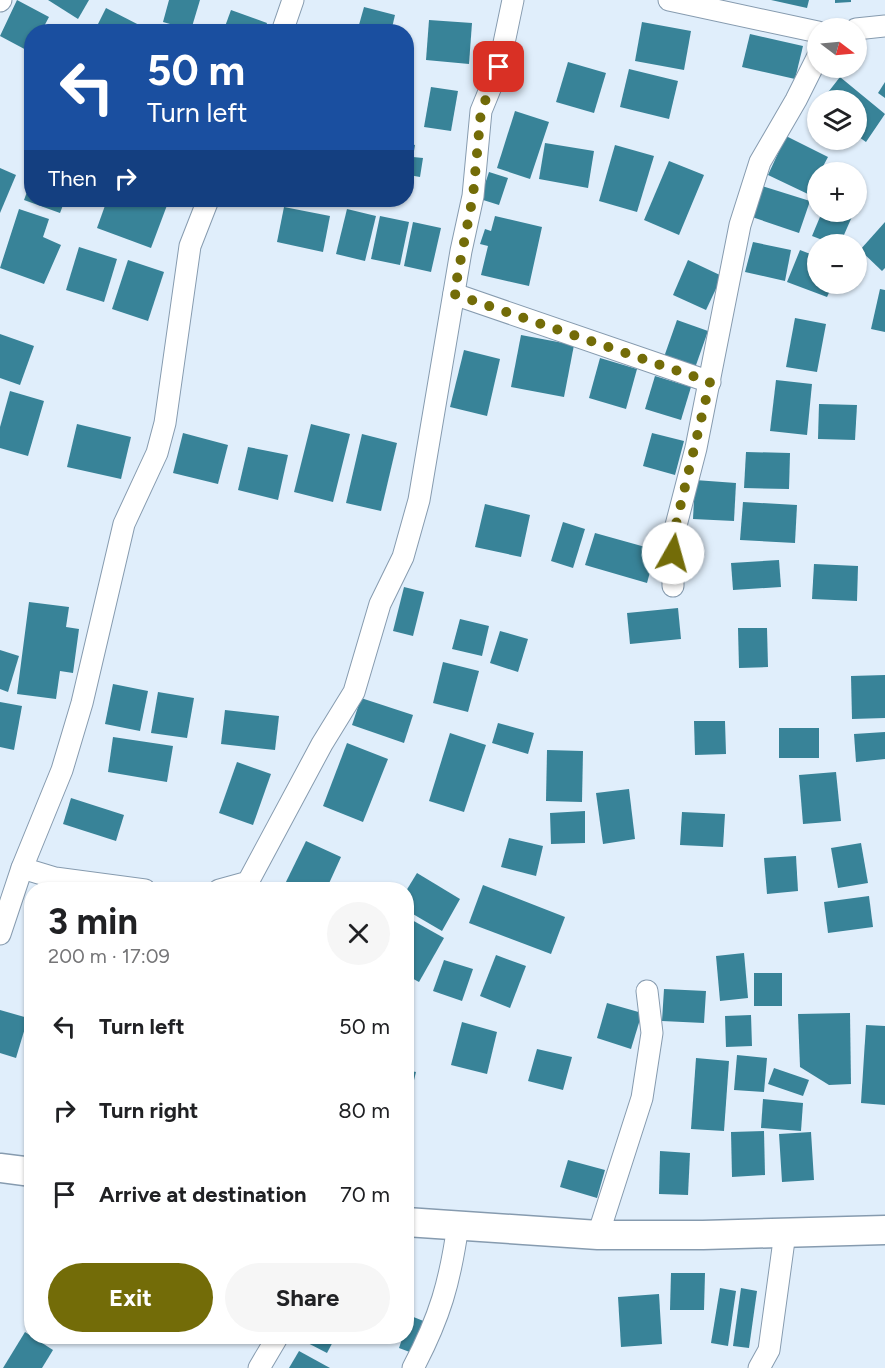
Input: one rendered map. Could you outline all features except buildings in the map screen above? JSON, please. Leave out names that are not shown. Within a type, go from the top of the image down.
[{"type":"main road","points":[[0,1168],[24,1171]]},
{"type":"main road","points":[[414,1222],[598,1234],[885,1230]]},
{"type":"street","points":[[285,24],[293,0]]},
{"type":"street","points":[[248,882],[322,744],[354,692],[380,604],[403,557],[419,500],[473,196],[481,111],[499,67],[513,0]]},
{"type":"street","points":[[669,0],[807,30]]},
{"type":"street","points":[[867,28],[885,26]]},
{"type":"street","points":[[673,586],[673,537],[710,382],[740,225],[759,162],[807,78]]},
{"type":"street","points":[[0,934],[22,868],[62,770],[82,703],[124,524],[157,453],[165,423],[190,246],[205,207]]},
{"type":"street","points":[[454,294],[710,382]]},
{"type":"street","points":[[22,868],[55,878],[85,882]]},
{"type":"street","points":[[598,1234],[642,1098],[652,1033],[647,991]]},
{"type":"street","points":[[413,1368],[431,1335],[451,1277],[458,1225]]},
{"type":"street","points":[[759,1368],[769,1350],[785,1233]]},
{"type":"street","points":[[259,1368],[273,1344]]},
{"type":"route","points":[[499,67],[481,111],[473,196],[454,294],[710,382],[673,537],[673,553]]}]
